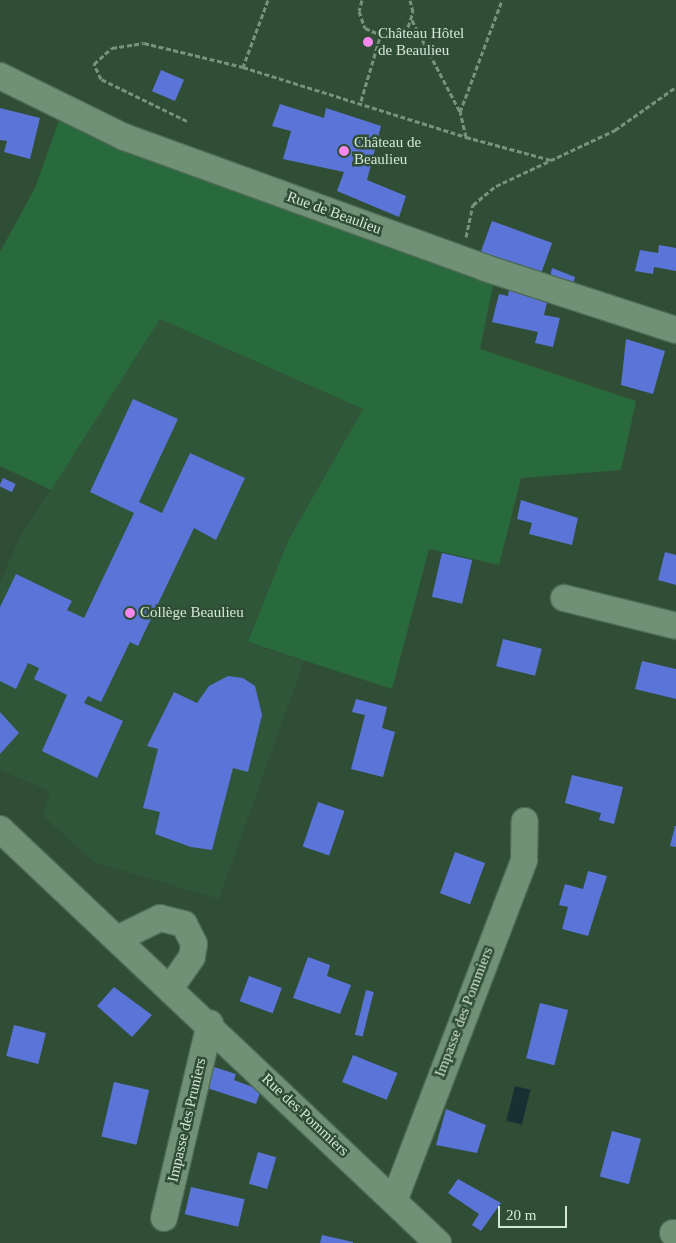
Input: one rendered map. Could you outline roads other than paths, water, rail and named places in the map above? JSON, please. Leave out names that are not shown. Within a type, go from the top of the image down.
[{"type":"street","name":"Rue de Beaulieu","points":[[0,76],[124,138],[460,259],[676,330]]},
{"type":"street","points":[[564,598],[676,626]]},
{"type":"street","name":"Impasse des Pommiers","points":[[394,1201],[524,860],[525,821]]},
{"type":"street","name":"Rue des Pommiers","points":[[0,829],[170,989],[210,1023],[438,1243]]},
{"type":"street","points":[[117,940],[141,923],[160,918],[184,924],[194,944],[192,957],[170,989]]},
{"type":"street","name":"Impasse des Pruniers","points":[[164,1218],[210,1023]]},
{"type":"water","points":[[515,1086],[531,1090],[522,1125],[506,1121]]},
{"type":"place","name":"Château Hôtel de Beaulieu","points":[[368,42]]},
{"type":"place","name":"Château de Beaulieu","points":[[344,151]]},
{"type":"place","name":"Collège Beaulieu","points":[[130,613]]}]
